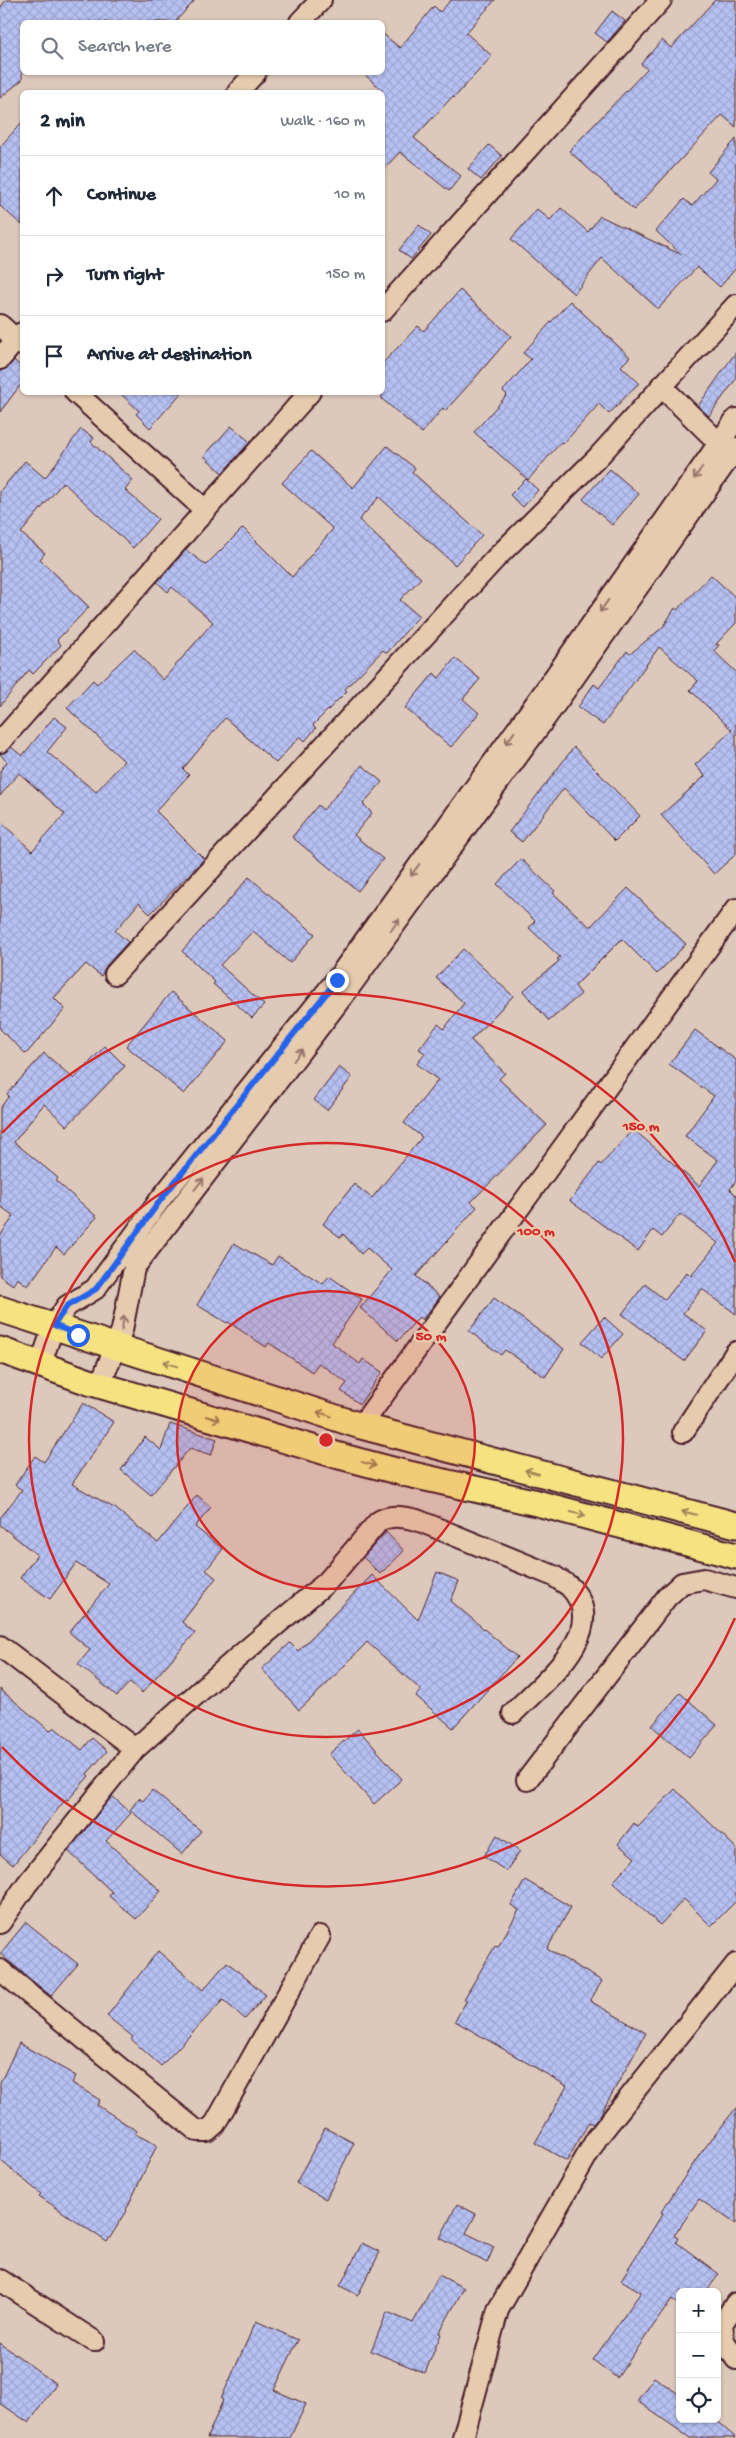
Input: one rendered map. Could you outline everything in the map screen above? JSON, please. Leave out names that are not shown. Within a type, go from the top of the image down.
[{"type":"main road","points":[[0,1309],[361,1426],[736,1525]]},
{"type":"main road","points":[[0,1350],[100,1385],[344,1457],[537,1503],[736,1556]]},
{"type":"street","points":[[302,20],[320,0]]},
{"type":"street","points":[[385,308],[661,0]]},
{"type":"street","points":[[240,90],[253,75]]},
{"type":"street","points":[[114,974],[496,558],[598,456],[736,305]]},
{"type":"street","points":[[0,325],[20,338]]},
{"type":"street","points":[[0,359],[20,340]]},
{"type":"street","points":[[662,386],[728,445]]},
{"type":"street","points":[[78,395],[206,510]]},
{"type":"street","points":[[0,742],[307,395]]},
{"type":"street","points":[[100,1385],[117,1346],[134,1268],[230,1128],[541,696],[728,445],[736,419]]},
{"type":"street","points":[[361,1426],[736,909]]},
{"type":"street","points":[[41,1363],[54,1325],[67,1306],[96,1289],[162,1198],[230,1128]]},
{"type":"street","points":[[684,1432],[736,1352]]},
{"type":"street","points":[[0,1923],[26,1884],[135,1749],[237,1658],[327,1582],[378,1522],[386,1517],[397,1516],[417,1520],[554,1576],[570,1587],[581,1605],[584,1629],[573,1650],[514,1713]]},
{"type":"street","points":[[527,1780],[667,1596],[682,1583],[704,1579],[736,1588]]},
{"type":"street","points":[[0,1646],[135,1749]]},
{"type":"street","points":[[0,1970],[198,2131],[207,2131],[215,2124],[320,1936]]},
{"type":"street","points":[[463,2438],[498,2310],[592,2147],[736,1964]]},
{"type":"street","points":[[0,2280],[94,2341]]},
{"type":"street","points":[[736,2303],[722,2324],[724,2341],[736,2360]]},
{"type":"building","points":[[6,0],[195,0],[177,20],[20,20],[20,75],[22,75],[22,80],[0,98],[0,8]]},
{"type":"building","points":[[451,0],[495,0],[466,33],[492,56],[414,138],[461,176],[449,191],[400,152],[385,168],[385,90],[382,90],[365,75],[385,75],[385,36],[400,48],[434,6],[440,12]]},
{"type":"building","points":[[715,0],[736,0],[736,127],[722,115],[634,210],[569,151],[647,69],[641,64],[662,40],[671,48]]},
{"type":"building","points":[[612,11],[625,21],[607,42],[595,33]]},
{"type":"building","points":[[20,124],[20,223],[0,206],[0,147]]},
{"type":"building","points":[[736,139],[736,268],[720,287],[697,267],[658,309],[602,258],[574,294],[511,239],[537,209],[550,220],[561,208],[588,232],[600,216],[682,255],[656,231],[684,199],[692,206],[716,179],[708,172]]},
{"type":"building","points":[[489,145],[502,156],[481,180],[468,169]]},
{"type":"building","points":[[419,225],[431,235],[411,259],[399,250]]},
{"type":"building","points":[[460,290],[511,336],[445,411],[443,408],[422,433],[382,399],[382,395],[385,395],[385,361],[418,326],[424,331]]},
{"type":"building","points":[[570,301],[630,357],[621,366],[639,383],[609,414],[599,404],[563,444],[561,442],[528,480],[474,432],[507,395],[503,391],[531,359],[523,353]]},
{"type":"building","points":[[736,352],[736,379],[709,416],[698,406]]},
{"type":"building","points":[[14,360],[20,366],[20,386],[0,412],[0,371],[9,367]]},
{"type":"building","points":[[122,395],[179,395],[150,428],[136,414],[139,411]]},
{"type":"building","points":[[231,426],[250,442],[222,473],[204,456]]},
{"type":"building","points":[[81,429],[94,438],[91,442],[133,480],[125,490],[158,519],[133,548],[63,482],[21,533],[45,553],[40,559],[89,607],[57,640],[61,645],[33,674],[29,670],[0,706],[0,491],[25,461],[45,478]]},
{"type":"building","points":[[387,446],[415,468],[412,472],[482,535],[455,565],[379,497],[359,520],[421,578],[400,600],[419,616],[387,653],[383,650],[345,689],[347,691],[313,725],[316,728],[305,741],[300,736],[276,763],[225,718],[183,769],[189,775],[156,811],[204,859],[150,914],[139,903],[115,931],[128,942],[106,966],[101,976],[86,964],[54,998],[65,1009],[26,1054],[0,1029],[0,821],[32,851],[65,814],[19,773],[0,796],[0,771],[7,762],[0,754],[11,747],[22,756],[54,717],[67,727],[47,752],[96,792],[124,761],[67,708],[93,680],[97,684],[134,649],[163,680],[213,622],[172,587],[168,592],[157,582],[186,550],[206,565],[243,528],[292,577],[333,529],[282,483],[311,451],[353,488]]},
{"type":"building","points":[[610,469],[639,494],[612,525],[583,499]]},
{"type":"building","points":[[526,479],[538,490],[523,507],[510,495]]},
{"type":"building","points":[[711,575],[736,598],[736,623],[716,644],[719,645],[714,651],[736,672],[736,854],[714,874],[661,815],[705,776],[695,765],[732,730],[690,690],[698,681],[659,647],[603,725],[578,707],[594,684],[599,688],[627,651],[630,654],[663,627],[675,608],[677,610]]},
{"type":"building","points":[[455,658],[480,679],[463,699],[479,713],[451,747],[405,708],[434,673],[439,678]]},
{"type":"building","points":[[574,747],[640,816],[615,841],[564,788],[522,842],[509,832]]},
{"type":"building","points":[[362,765],[382,782],[363,804],[372,813],[354,835],[383,859],[358,891],[292,837],[318,805],[323,810]]},
{"type":"building","points":[[521,859],[555,891],[553,893],[590,927],[628,888],[686,944],[657,974],[622,939],[575,986],[581,994],[549,1021],[523,991],[559,961],[557,959],[560,957],[529,928],[535,921],[497,884]]},
{"type":"building","points":[[249,877],[315,934],[290,963],[253,931],[220,965],[264,1005],[252,1018],[213,984],[215,982],[182,951]]},
{"type":"building","points":[[463,949],[513,996],[471,1040],[505,1073],[499,1079],[547,1125],[471,1202],[477,1207],[416,1276],[440,1297],[422,1320],[419,1317],[398,1341],[360,1308],[392,1270],[367,1248],[361,1254],[343,1234],[341,1238],[323,1224],[354,1184],[372,1198],[422,1137],[404,1123],[438,1080],[417,1064],[425,1053],[419,1049],[438,1024],[444,1029],[464,1003],[436,978]]},
{"type":"building","points":[[171,992],[228,1041],[184,1094],[126,1046]]},
{"type":"building","points":[[695,1030],[736,1060],[736,1181],[730,1189],[736,1195],[736,1314],[702,1289],[683,1313],[707,1331],[684,1361],[622,1314],[645,1284],[665,1300],[687,1272],[691,1276],[718,1243],[680,1214],[662,1237],[653,1230],[638,1251],[570,1201],[599,1163],[601,1165],[633,1129],[699,1186],[718,1160],[685,1136],[714,1096],[669,1064]]},
{"type":"building","points":[[105,1046],[125,1066],[67,1126],[44,1104],[14,1142],[58,1178],[56,1181],[97,1217],[64,1254],[56,1247],[28,1286],[17,1278],[13,1285],[0,1276],[0,1236],[14,1216],[0,1206],[0,1108],[9,1096],[7,1094],[44,1053],[74,1079]]},
{"type":"building","points":[[339,1067],[352,1077],[327,1110],[314,1100]]},
{"type":"building","points":[[234,1243],[272,1265],[278,1256],[323,1284],[329,1276],[362,1299],[332,1343],[360,1364],[363,1359],[382,1372],[360,1404],[341,1391],[347,1383],[319,1363],[312,1372],[269,1343],[266,1347],[228,1322],[197,1305]]},
{"type":"building","points":[[494,1298],[564,1349],[545,1377],[505,1350],[501,1355],[469,1331]]},
{"type":"building","points":[[604,1317],[623,1334],[601,1359],[582,1342]]},
{"type":"building","points":[[83,1403],[114,1422],[72,1484],[116,1509],[158,1543],[197,1495],[211,1507],[195,1527],[223,1549],[206,1570],[216,1578],[182,1622],[195,1633],[142,1693],[130,1682],[117,1696],[78,1664],[90,1650],[69,1632],[109,1584],[76,1563],[50,1599],[20,1578],[37,1555],[0,1525],[0,1518],[22,1490],[15,1485],[35,1456],[44,1462]]},
{"type":"building","points":[[170,1424],[217,1439],[211,1455],[190,1448],[151,1495],[121,1470],[145,1437],[161,1450]]},
{"type":"building","points":[[386,1532],[404,1551],[380,1574],[363,1557]]},
{"type":"building","points":[[437,1572],[459,1581],[451,1601],[517,1657],[453,1728],[416,1696],[421,1690],[367,1642],[299,1710],[262,1669],[290,1643],[298,1651],[372,1575],[418,1620]]},
{"type":"building","points":[[0,1689],[50,1731],[54,1727],[82,1750],[92,1738],[107,1751],[87,1774],[89,1776],[68,1800],[66,1799],[13,1865],[0,1854]]},
{"type":"building","points":[[680,1693],[717,1725],[689,1758],[652,1726]]},
{"type":"building","points":[[358,1729],[402,1779],[374,1804],[329,1754]]},
{"type":"building","points":[[675,1789],[736,1848],[736,1901],[711,1926],[684,1899],[660,1925],[613,1882],[635,1858],[618,1844],[634,1823],[638,1827]]},
{"type":"building","points":[[152,1790],[201,1831],[182,1854],[130,1810],[139,1798],[143,1801]]},
{"type":"building","points":[[112,1796],[131,1813],[106,1841],[161,1891],[136,1919],[109,1896],[112,1892],[68,1851]]},
{"type":"building","points":[[497,1835],[520,1851],[506,1871],[484,1856]]},
{"type":"building","points":[[525,1880],[571,1907],[547,1949],[602,1981],[590,2001],[646,2033],[599,2117],[593,2124],[589,2122],[567,2161],[535,2143],[567,2086],[455,2021],[467,2000],[464,1999],[495,1946],[498,1947],[519,1910],[511,1905]]},
{"type":"building","points":[[26,1922],[78,1964],[51,1996],[0,1954]]},
{"type":"building","points":[[158,1951],[203,1990],[227,1962],[266,1995],[245,2019],[223,2000],[161,2066],[131,2039],[133,2037],[107,2016]]},
{"type":"building","points":[[19,2043],[76,2076],[72,2083],[100,2100],[97,2105],[137,2131],[135,2134],[157,2145],[127,2211],[107,2242],[39,2196],[41,2194],[0,2160],[0,2083]]},
{"type":"building","points":[[736,2108],[736,2224],[699,2199],[674,2236],[678,2238],[676,2242],[719,2274],[709,2288],[676,2288],[676,2302],[672,2299],[617,2378],[593,2360],[641,2292],[621,2280],[663,2213],[661,2212],[700,2154]]},
{"type":"building","points":[[325,2128],[354,2143],[326,2199],[296,2183]]},
{"type":"building","points":[[457,2204],[476,2214],[466,2233],[494,2247],[487,2263],[440,2238]]},
{"type":"building","points":[[362,2243],[380,2252],[358,2295],[340,2286]]},
{"type":"building","points":[[439,2275],[464,2288],[439,2333],[441,2334],[425,2373],[371,2351],[387,2312],[413,2323]]},
{"type":"building","points":[[256,2321],[298,2340],[274,2390],[306,2404],[290,2438],[207,2438],[223,2400],[221,2399]]},
{"type":"building","points":[[0,2343],[56,2384],[29,2423],[0,2403]]},
{"type":"building","points":[[654,2377],[676,2392],[676,2423],[719,2423],[736,2438],[690,2438],[637,2401]]},
{"type":"route","points":[[78,1335],[54,1325],[67,1306],[96,1289],[162,1198],[337,980]]}]
